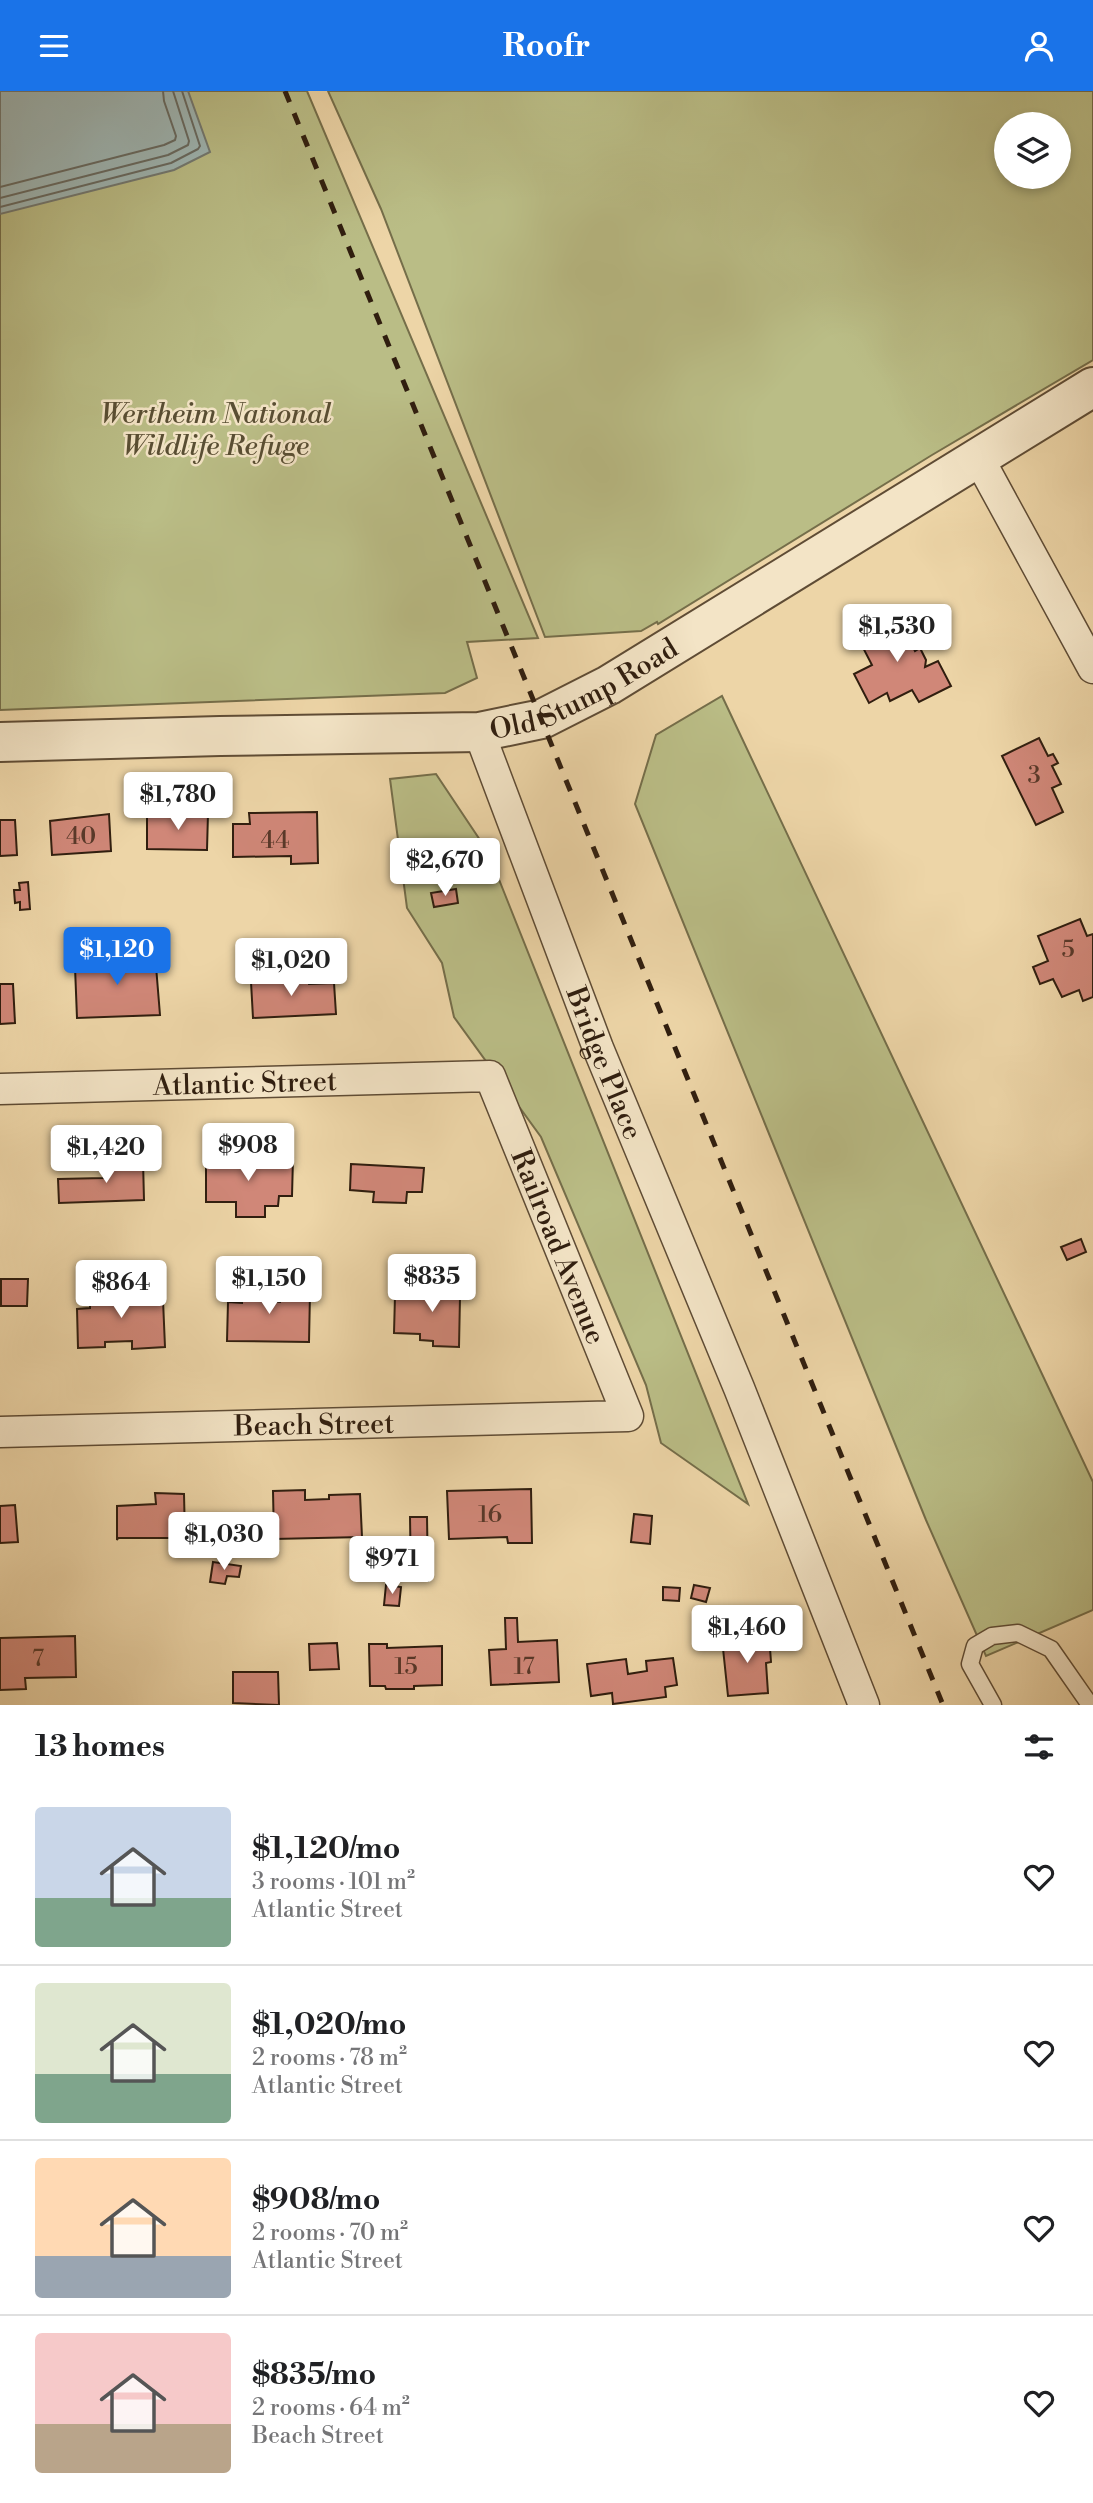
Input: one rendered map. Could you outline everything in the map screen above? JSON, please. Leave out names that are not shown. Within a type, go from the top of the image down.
[{"type":"street","name":"Old Stump Road","points":[[0,742],[479,732],[542,719],[584,699],[1093,387]]},
{"type":"street","points":[[979,459],[1093,668]]},
{"type":"street","name":"Bridge Place","points":[[479,732],[598,1048],[739,1388],[864,1705]]},
{"type":"street","name":"Atlantic Street","points":[[0,1089],[490,1076]]},
{"type":"street","name":"Railroad Avenue","points":[[490,1076],[628,1416]]},
{"type":"street","name":"Beach Street","points":[[0,1432],[628,1416]]},
{"type":"lane","points":[[993,1705],[970,1664],[975,1646],[992,1636],[1018,1633],[1051,1649],[1090,1705]]},
{"type":"green space","name":"Wertheim National Wildlife Refuge","points":[[0,91],[307,91],[538,638],[467,642],[477,678],[445,693],[0,710]]},
{"type":"green space","points":[[328,91],[1093,91],[1093,360],[932,455],[658,624],[657,622],[641,631],[545,637],[381,209]]},
{"type":"green space","points":[[722,696],[1093,1482],[1093,1610],[986,1656],[926,1520],[635,804],[656,735]]},
{"type":"green space","points":[[436,774],[488,852],[748,1504],[661,1443],[646,1385],[541,1137],[454,1017],[442,963],[407,908],[390,779]]},
{"type":"water","points":[[0,91],[188,91],[210,152],[174,170],[0,214]]},
{"type":"building","points":[[895,617],[907,621],[914,633],[912,645],[915,651],[920,648],[926,660],[925,667],[938,661],[951,686],[919,702],[912,690],[890,701],[887,693],[869,703],[854,674],[872,665],[857,636]]},
{"type":"building","points":[[1039,738],[1048,756],[1053,754],[1058,763],[1052,766],[1061,784],[1052,788],[1063,812],[1036,825],[1002,756]]},
{"type":"building","points":[[317,812],[318,863],[291,864],[291,856],[233,857],[233,824],[250,824],[249,813]]},
{"type":"building","points":[[179,813],[208,813],[207,850],[147,849],[147,816],[179,817]]},
{"type":"building","points":[[109,814],[111,851],[52,855],[50,821]]},
{"type":"building","points":[[0,820],[15,820],[17,855],[0,856]]},
{"type":"building","points":[[28,882],[30,909],[20,910],[20,902],[15,903],[14,890],[20,890],[19,883]]},
{"type":"building","points":[[456,889],[458,903],[434,907],[431,893]]},
{"type":"building","points":[[1080,919],[1087,936],[1093,934],[1093,997],[1083,1001],[1079,990],[1062,997],[1053,979],[1040,984],[1033,967],[1048,961],[1038,936]]},
{"type":"building","points":[[124,947],[124,956],[138,956],[139,967],[156,966],[160,1015],[77,1018],[75,967],[101,966],[100,948]]},
{"type":"building","points":[[267,970],[282,970],[283,981],[334,983],[336,1014],[253,1018],[251,982],[267,981]]},
{"type":"building","points":[[0,984],[13,984],[15,1023],[0,1024]]},
{"type":"building","points":[[206,1156],[240,1156],[240,1164],[264,1164],[264,1159],[293,1158],[292,1196],[279,1196],[278,1206],[265,1206],[265,1217],[236,1217],[236,1202],[206,1202]]},
{"type":"building","points":[[143,1160],[144,1200],[59,1203],[58,1179],[104,1178],[103,1161]]},
{"type":"building","points":[[351,1164],[424,1168],[422,1192],[407,1192],[406,1203],[373,1202],[374,1192],[350,1190]]},
{"type":"building","points":[[1081,1239],[1086,1252],[1067,1260],[1061,1247]]},
{"type":"building","points":[[437,1274],[457,1275],[456,1297],[460,1297],[459,1347],[433,1346],[433,1341],[420,1340],[420,1334],[394,1333],[395,1296],[437,1298]]},
{"type":"building","points":[[1,1279],[28,1279],[27,1306],[1,1306]]},
{"type":"building","points":[[248,1281],[271,1281],[271,1301],[280,1302],[281,1293],[310,1293],[309,1342],[227,1341],[228,1302],[242,1303],[242,1297],[248,1297]]},
{"type":"building","points":[[133,1286],[133,1301],[163,1300],[165,1347],[132,1349],[132,1341],[105,1342],[105,1347],[78,1348],[77,1309],[90,1308],[90,1297],[102,1297],[101,1287]]},
{"type":"building","points":[[531,1489],[532,1543],[508,1543],[507,1537],[449,1539],[447,1491]]},
{"type":"building","points":[[305,1490],[305,1500],[329,1499],[329,1495],[360,1494],[362,1537],[274,1539],[273,1491]]},
{"type":"building","points":[[155,1493],[184,1494],[185,1538],[117,1540],[117,1506],[156,1504]]},
{"type":"building","points":[[15,1505],[18,1542],[0,1543],[0,1506]]},
{"type":"building","points":[[634,1514],[652,1516],[650,1544],[631,1542]]},
{"type":"building","points":[[410,1517],[427,1517],[428,1581],[411,1581]]},
{"type":"building","points":[[213,1562],[241,1566],[239,1577],[227,1576],[225,1584],[210,1582]]},
{"type":"building","points":[[386,1585],[401,1587],[399,1606],[384,1605]]},
{"type":"building","points":[[694,1585],[710,1588],[706,1602],[691,1598]]},
{"type":"building","points":[[663,1587],[680,1588],[679,1601],[663,1600]]},
{"type":"building","points":[[505,1618],[517,1618],[518,1642],[557,1640],[559,1682],[491,1685],[489,1650],[506,1649]]},
{"type":"building","points":[[769,1635],[771,1662],[766,1663],[768,1693],[728,1696],[722,1639]]},
{"type":"building","points":[[75,1636],[76,1677],[25,1678],[26,1689],[0,1690],[0,1638]]},
{"type":"building","points":[[337,1643],[339,1669],[310,1670],[309,1644]]},
{"type":"building","points":[[369,1644],[387,1644],[387,1648],[442,1646],[442,1685],[414,1686],[414,1689],[370,1686]]},
{"type":"building","points":[[673,1658],[677,1685],[665,1687],[666,1697],[613,1704],[612,1693],[591,1696],[587,1664],[626,1659],[628,1674],[647,1671],[646,1661]]},
{"type":"building","points":[[233,1672],[278,1672],[279,1705],[233,1703]]},
{"type":"railway","points":[[285,91],[943,1705]]}]
